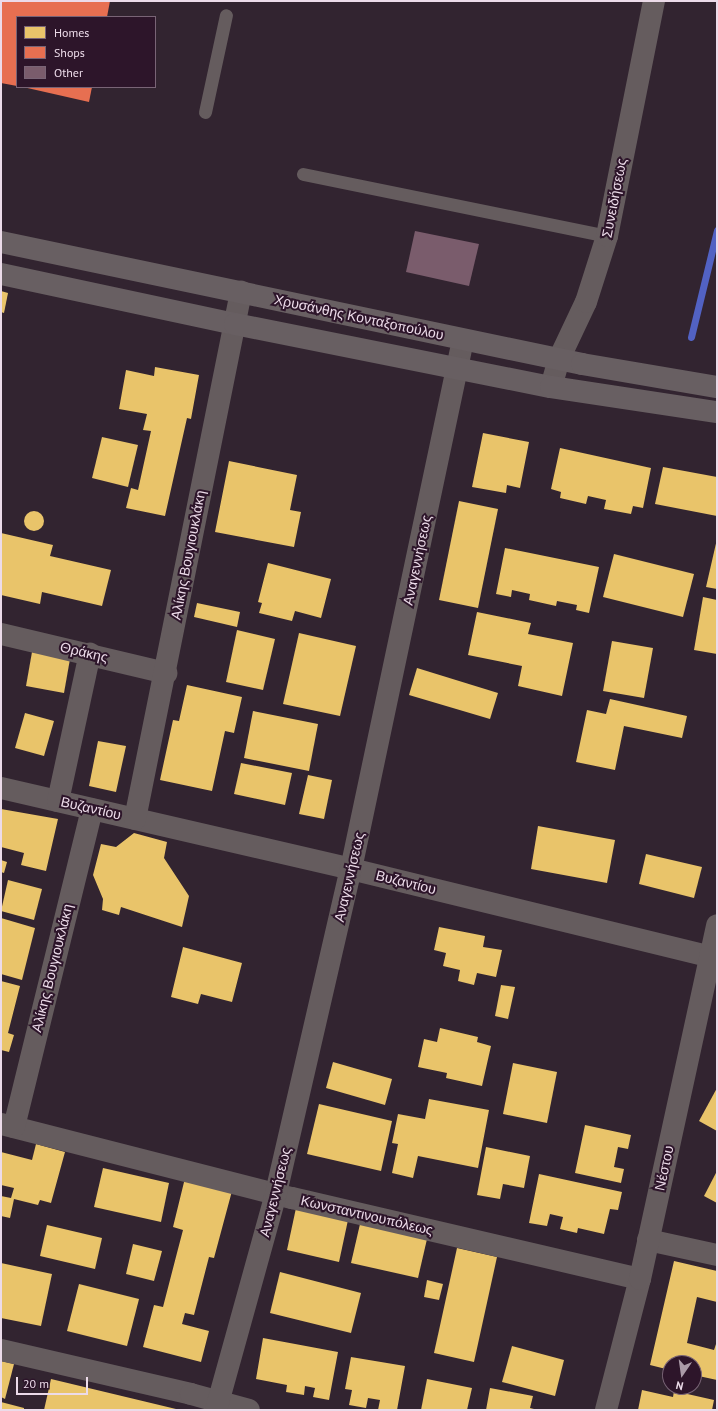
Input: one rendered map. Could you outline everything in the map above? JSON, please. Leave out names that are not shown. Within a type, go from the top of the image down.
[{"type":"main road","name":"Χρυσάνθης Κονταξοπούλου","points":[[1,242],[463,340],[558,359],[717,387]]},
{"type":"main road","points":[[1,274],[234,324],[551,387],[717,412]]},
{"type":"street","name":"Συνειδήσεως","points":[[551,387],[558,359],[586,302],[607,236],[654,1]]},
{"type":"street","name":"Αλίκης Βουγιουκλάκη","points":[[135,818],[166,673],[241,292]]},
{"type":"street","name":"Αναγεννήσεως","points":[[217,1406],[276,1193],[351,869],[463,340]]},
{"type":"street","name":"Θράκης","points":[[1,634],[90,653],[166,673]]},
{"type":"street","points":[[58,801],[90,653]]},
{"type":"street","name":"Βυζαντίου","points":[[1,788],[351,869],[713,957]]},
{"type":"street","name":"Αλίκης Βουγιουκλάκη","points":[[7,1125],[92,809]]},
{"type":"street","name":"Νέστου","points":[[606,1410],[640,1279],[713,957],[717,924]]},
{"type":"street","name":"Κωνσταντινουπόλεως","points":[[7,1125],[276,1193],[640,1279]]},
{"type":"street","points":[[648,1240],[717,1254]]},
{"type":"street","points":[[1,1350],[217,1406],[249,1410]]},
{"type":"lane","points":[[205,112],[226,16]]},
{"type":"lane","points":[[303,174],[607,236]]},
{"type":"building: Homes","points":[[1,291],[8,293],[4,313],[1,312]]},
{"type":"building: Homes","points":[[155,367],[199,375],[191,419],[187,418],[165,516],[126,508],[131,488],[138,490],[151,431],[143,430],[147,414],[119,409],[126,370],[154,376]]},
{"type":"building: Homes","points":[[483,433],[529,442],[520,488],[507,485],[506,493],[472,487]]},
{"type":"building: Homes","points":[[102,437],[138,445],[128,487],[92,478]]},
{"type":"building: Homes","points":[[560,448],[651,468],[643,508],[633,506],[631,514],[604,509],[606,500],[588,496],[586,504],[560,498],[561,492],[551,489]]},
{"type":"building: Homes","points":[[229,461],[297,475],[290,510],[301,512],[294,547],[215,532]]},
{"type":"building: Homes","points":[[663,467],[717,477],[717,516],[655,504]]},
{"type":"building: Homes","points":[[459,501],[498,509],[478,608],[439,600]]},
{"type":"building: Homes","points":[[34,511],[41,514],[44,521],[41,528],[34,531],[27,528],[24,521],[27,514]]},
{"type":"building: Homes","points":[[1,533],[53,545],[50,556],[111,570],[102,606],[42,592],[40,604],[1,595]]},
{"type":"building: Homes","points":[[717,539],[717,589],[706,587]]},
{"type":"building: Homes","points":[[505,548],[599,567],[589,613],[576,610],[577,605],[557,601],[556,606],[529,600],[530,594],[512,590],[511,597],[496,594]]},
{"type":"building: Homes","points":[[614,554],[694,574],[683,617],[603,597]]},
{"type":"building: Homes","points":[[268,563],[331,579],[321,618],[295,611],[292,621],[259,613],[262,603],[258,602]]},
{"type":"building: Homes","points":[[703,597],[717,600],[717,654],[694,650]]},
{"type":"building: Homes","points":[[197,603],[240,612],[237,627],[194,617]]},
{"type":"building: Homes","points":[[477,612],[531,623],[528,634],[573,643],[562,696],[518,686],[522,666],[468,655]]},
{"type":"building: Homes","points":[[237,630],[275,639],[263,690],[226,682]]},
{"type":"building: Homes","points":[[299,633],[356,646],[340,716],[283,704]]},
{"type":"building: Homes","points":[[612,641],[653,648],[644,698],[603,691]]},
{"type":"building: Homes","points":[[32,652],[70,659],[64,693],[26,686]]},
{"type":"building: Homes","points":[[417,668],[498,693],[490,719],[409,695]]},
{"type":"building: Homes","points":[[187,685],[242,697],[234,733],[225,731],[212,791],[160,780],[173,720],[179,721]]},
{"type":"building: Homes","points":[[610,699],[687,716],[682,738],[624,726],[615,770],[576,762],[587,710],[606,714]]},
{"type":"building: Homes","points":[[253,711],[318,724],[309,771],[244,758]]},
{"type":"building: Homes","points":[[25,713],[54,721],[44,756],[15,748]]},
{"type":"building: Homes","points":[[98,741],[126,746],[116,792],[89,786]]},
{"type":"building: Homes","points":[[241,763],[292,773],[285,805],[234,794]]},
{"type":"building: Homes","points":[[308,775],[332,780],[324,819],[299,814]]},
{"type":"building: Homes","points":[[1,809],[58,819],[46,871],[21,865],[24,853],[1,847]]},
{"type":"building: Homes","points":[[538,826],[615,840],[607,883],[531,869]]},
{"type":"building: Homes","points":[[134,833],[167,842],[164,858],[189,896],[182,927],[121,907],[119,915],[102,910],[103,899],[93,875],[101,844],[116,847]]},
{"type":"building: Homes","points":[[646,854],[702,867],[694,898],[639,884]]},
{"type":"building: Homes","points":[[1,860],[7,862],[4,873],[1,872]]},
{"type":"building: Homes","points":[[8,880],[42,889],[34,920],[1,911]]},
{"type":"building: Homes","points":[[1,918],[35,928],[22,980],[1,974]]},
{"type":"building: Homes","points":[[439,927],[485,936],[483,947],[502,950],[496,977],[477,973],[474,985],[458,981],[460,970],[443,966],[446,953],[434,950]]},
{"type":"building: Homes","points":[[183,947],[242,963],[232,1002],[201,994],[198,1004],[171,997]]},
{"type":"building: Homes","points":[[1,981],[20,986],[8,1033],[14,1035],[9,1052],[1,1050]]},
{"type":"building: Homes","points":[[501,985],[515,987],[508,1019],[495,1016]]},
{"type":"building: Homes","points":[[440,1028],[478,1037],[477,1042],[491,1046],[482,1086],[446,1078],[447,1073],[418,1067],[424,1039],[437,1042]]},
{"type":"building: Homes","points":[[333,1062],[392,1079],[385,1105],[326,1088]]},
{"type":"building: Homes","points":[[513,1063],[557,1072],[547,1123],[503,1114]]},
{"type":"building: Homes","points":[[717,1088],[717,1131],[699,1121]]},
{"type":"building: Homes","points":[[429,1099],[489,1110],[478,1168],[418,1156],[413,1178],[392,1173],[398,1144],[392,1143],[398,1114],[425,1119]]},
{"type":"building: Homes","points":[[319,1104],[392,1121],[381,1171],[307,1154]]},
{"type":"building: Homes","points":[[585,1125],[631,1135],[628,1149],[618,1147],[614,1167],[624,1169],[621,1183],[575,1173]]},
{"type":"building: Homes","points":[[36,1144],[65,1152],[51,1203],[40,1200],[38,1205],[14,1199],[10,1218],[1,1216],[1,1196],[11,1198],[14,1188],[1,1185],[1,1152],[32,1160]]},
{"type":"building: Homes","points":[[486,1147],[530,1156],[524,1188],[503,1184],[500,1199],[477,1195]]},
{"type":"building: Homes","points":[[103,1168],[169,1183],[161,1222],[94,1207]]},
{"type":"building: Homes","points":[[717,1171],[717,1203],[704,1196]]},
{"type":"building: Homes","points":[[539,1174],[622,1192],[618,1210],[610,1209],[604,1234],[578,1228],[577,1233],[560,1229],[563,1217],[550,1214],[547,1226],[529,1223]]},
{"type":"building: Homes","points":[[185,1178],[232,1191],[214,1258],[209,1257],[194,1315],[185,1313],[182,1324],[209,1331],[201,1362],[143,1347],[154,1305],[163,1307],[183,1230],[173,1227]]},
{"type":"building: Homes","points":[[296,1208],[348,1220],[339,1262],[287,1250]]},
{"type":"building: Homes","points":[[360,1224],[427,1239],[418,1278],[351,1263]]},
{"type":"building: Homes","points":[[47,1225],[102,1238],[95,1269],[40,1256]]},
{"type":"building: Homes","points":[[133,1244],[162,1251],[154,1281],[126,1274]]},
{"type":"building: Homes","points":[[457,1248],[497,1257],[474,1362],[434,1353]]},
{"type":"building: Homes","points":[[674,1261],[717,1271],[717,1302],[697,1297],[687,1343],[714,1350],[717,1341],[717,1380],[702,1377],[702,1355],[662,1355],[662,1368],[650,1365]]},
{"type":"building: Homes","points":[[1,1263],[52,1274],[41,1326],[1,1318]]},
{"type":"building: Homes","points":[[280,1272],[361,1293],[351,1333],[270,1313]]},
{"type":"building: Homes","points":[[427,1280],[443,1284],[439,1300],[424,1297]]},
{"type":"building: Homes","points":[[79,1284],[139,1299],[127,1346],[67,1331]]},
{"type":"building: Homes","points":[[263,1338],[338,1352],[329,1400],[313,1397],[315,1388],[305,1386],[304,1395],[286,1392],[287,1385],[256,1379]]},
{"type":"building: Homes","points":[[512,1346],[564,1360],[555,1396],[502,1382]]},
{"type":"building: Homes","points":[[351,1357],[405,1366],[397,1410],[378,1410],[380,1400],[368,1398],[366,1408],[349,1405],[352,1390],[345,1389]]},
{"type":"building: Homes","points":[[1,1361],[14,1364],[5,1399],[1,1397]]},
{"type":"building: Homes","points":[[51,1379],[176,1409],[176,1410],[44,1410]]},
{"type":"building: Homes","points":[[427,1379],[472,1388],[467,1410],[421,1410]]},
{"type":"building: Homes","points":[[490,1388],[533,1396],[530,1408],[538,1410],[486,1410]]},
{"type":"building: Homes","points":[[642,1390],[673,1397],[673,1395],[692,1395],[714,1400],[712,1410],[638,1410]]},
{"type":"building: Homes","points":[[1,1402],[24,1408],[24,1410],[1,1410]]},
{"type":"building: Shops","points":[[1,1],[110,1],[107,16],[16,16],[16,86],[1,83]]},
{"type":"building: Shops","points":[[27,88],[92,88],[89,102]]},
{"type":"building: Other","points":[[415,231],[479,244],[469,286],[406,272]]},
{"type":"waterway","points":[[691,337],[717,230]]}]
